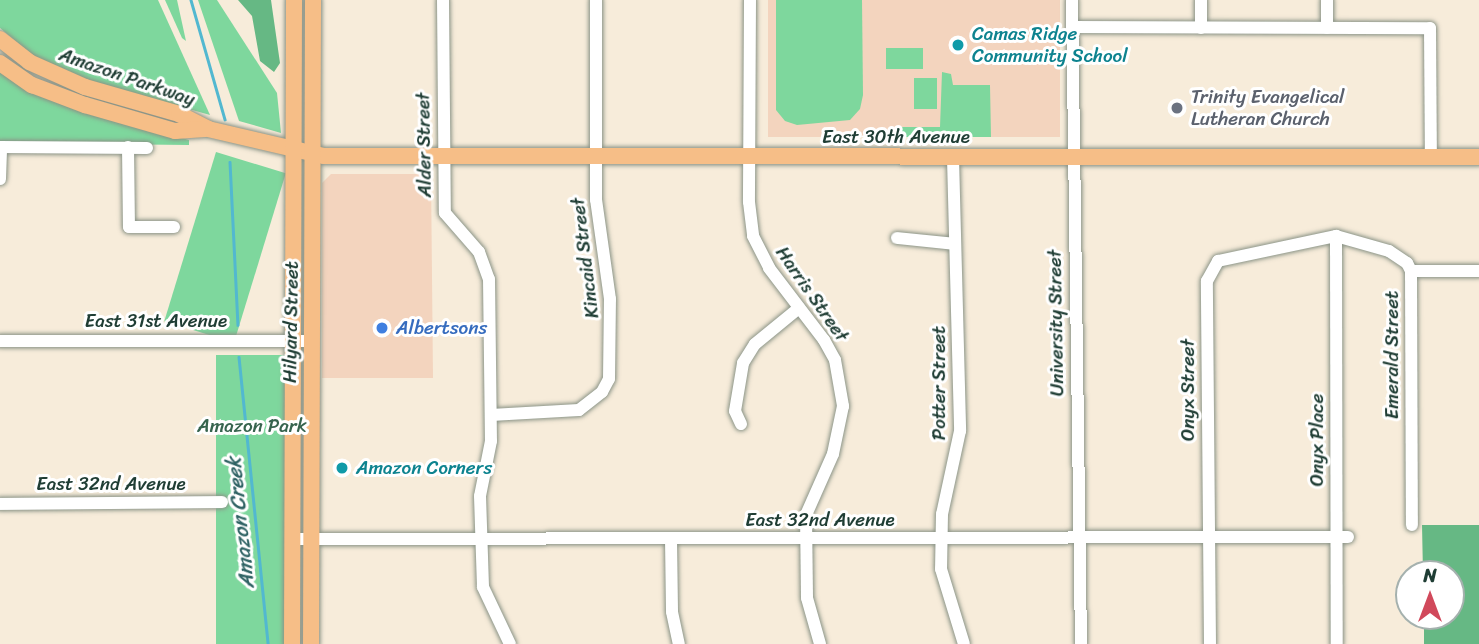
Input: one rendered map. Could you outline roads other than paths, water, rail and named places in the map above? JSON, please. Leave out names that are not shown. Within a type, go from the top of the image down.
[{"type":"main road","name":"Hilyard Street","points":[[292,644],[293,0]]},
{"type":"main road","name":"Hilyard Street","points":[[311,644],[313,0]]},
{"type":"main road","name":"Amazon Parkway","points":[[0,39],[52,75],[179,114],[208,129],[313,155]]},
{"type":"main road","name":"Amazon Parkway","points":[[0,63],[32,85],[85,105],[175,131],[208,129]]},
{"type":"main road","name":"East 30th Avenue","points":[[313,155],[749,158],[1479,157]]},
{"type":"street","name":"Alder Street","points":[[443,0],[442,157],[445,213],[479,252],[489,279],[491,415],[489,460],[480,496],[480,539],[488,606],[510,644]]},
{"type":"street","name":"Kincaid Street","points":[[491,415],[564,414],[579,410],[602,392],[609,379],[612,324],[598,228],[596,0]]},
{"type":"street","name":"Harris Street","points":[[750,0],[749,158],[753,236],[764,261],[835,360],[843,406],[833,454],[808,504],[807,598],[820,644]]},
{"type":"street","name":"University Street","points":[[1072,0],[1071,157],[1081,539],[1081,644]]},
{"type":"street","points":[[1201,0],[1201,28]]},
{"type":"street","points":[[1326,28],[1327,0]]},
{"type":"street","points":[[1072,27],[1430,28],[1431,157]]},
{"type":"street","points":[[0,179],[0,147],[147,148]]},
{"type":"street","points":[[128,148],[129,227],[174,227]]},
{"type":"street","name":"Potter Street","points":[[953,158],[960,431],[942,514],[941,539],[944,589],[964,644]]},
{"type":"street","name":"Emerald Street","points":[[1336,236],[1390,251],[1410,271],[1412,525]]},
{"type":"street","name":"Onyx Place","points":[[1336,236],[1342,537],[1337,644]]},
{"type":"street","name":"Onyx Street","points":[[1210,644],[1207,538],[1210,269],[1227,256],[1336,236]]},
{"type":"street","points":[[897,238],[955,244]]},
{"type":"street","points":[[1410,271],[1479,271]]},
{"type":"street","points":[[741,424],[735,411],[743,363],[755,344],[799,309]]},
{"type":"street","name":"East 31st Avenue","points":[[0,341],[313,341]]},
{"type":"street","name":"East 32nd Avenue","points":[[0,504],[222,502]]},
{"type":"street","name":"East 32nd Avenue","points":[[292,539],[1342,537]]},
{"type":"street","points":[[671,539],[672,612],[679,644]]},
{"type":"waterway","name":"Amazon Creek","points":[[191,0],[225,119]]},
{"type":"waterway","name":"Amazon Creek","points":[[230,162],[238,325]]},
{"type":"waterway","name":"Amazon Creek","points":[[239,357],[268,644]]},
{"type":"place","name":"Camas Ridge Community School","points":[[958,45]]},
{"type":"place","name":"Trinity Evangelical Lutheran Church","points":[[1177,108]]},
{"type":"place","name":"Albertsons","points":[[382,328]]},
{"type":"place","name":"Amazon Corners","points":[[342,468]]},
{"type":"park label","name":"Amazon Park","points":[[252,426]]}]
